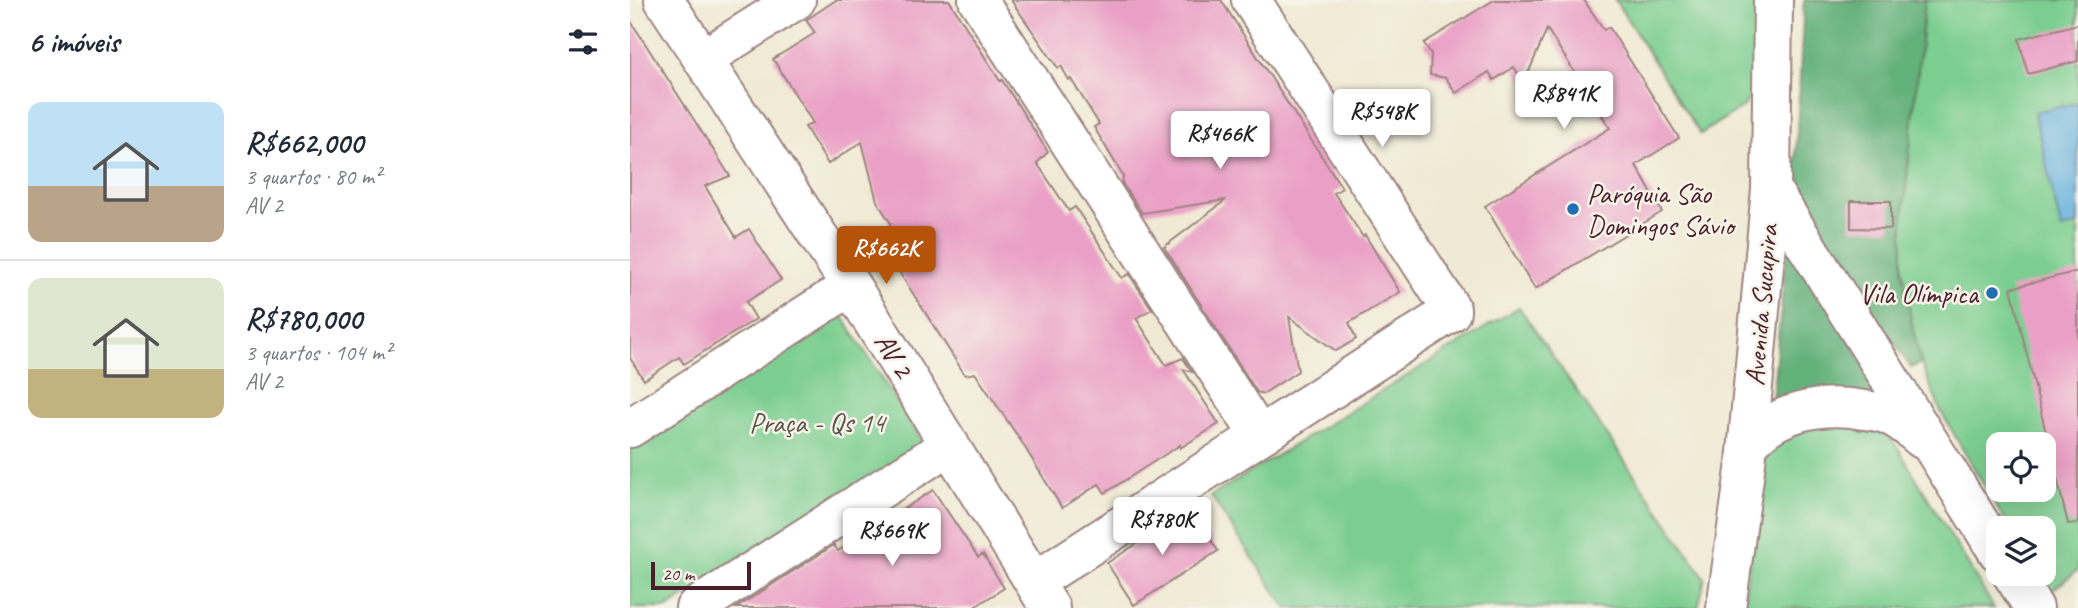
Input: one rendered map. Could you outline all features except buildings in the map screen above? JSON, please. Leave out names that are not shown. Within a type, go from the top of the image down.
[{"type":"street","name":"AV 2","points":[[664,0],[851,286],[1042,595]]},
{"type":"street","points":[[703,59],[796,0]]},
{"type":"street","points":[[978,0],[1259,435]]},
{"type":"street","points":[[1042,595],[1259,435],[1451,313],[1451,309],[1251,0]]},
{"type":"street","name":"Avenida Sucupira","points":[[1726,608],[1757,436],[1778,199],[1773,0]]},
{"type":"street","points":[[1778,199],[1986,533]]},
{"type":"street","points":[[633,419],[851,286]]},
{"type":"street","points":[[1743,608],[1757,436],[1779,419],[1801,411],[1850,407],[1889,415],[1933,448]]},
{"type":"street","points":[[695,608],[950,445]]},
{"type":"street","points":[[2020,586],[2034,608]]},
{"type":"green space","points":[[1615,0],[1760,0],[1763,77],[1744,106],[1700,134]]},
{"type":"green space","points":[[1804,0],[1925,0],[1903,217],[1903,271],[1921,363],[1911,368],[1794,190]]},
{"type":"green space","name":"Vila Olímpica","points":[[1925,0],[2078,0],[2078,570],[2047,594],[2043,586],[2056,586],[2056,516],[2002,516],[1994,502],[2056,502],[2056,432],[1986,432],[1986,489],[1941,412],[1921,363],[1903,271],[1903,217]]},
{"type":"green space","points":[[1789,228],[1882,399],[1770,421]]},
{"type":"green space","points":[[1519,307],[1705,578],[1698,608],[1286,608],[1211,496]]},
{"type":"green space","name":"Praça - Qs 14","points":[[841,314],[925,446],[667,608],[630,608],[630,449]]},
{"type":"green space","points":[[1842,417],[1889,436],[1994,608],[1743,608],[1763,462],[1772,449],[1794,428]]},
{"type":"water","points":[[2078,103],[2078,225],[2061,229],[2034,112]]},
{"type":"place","name":"Paróquia São Domingos Sávio","points":[[1573,209]]},
{"type":"place","name":"Vila Olímpica","points":[[1992,293]]}]
